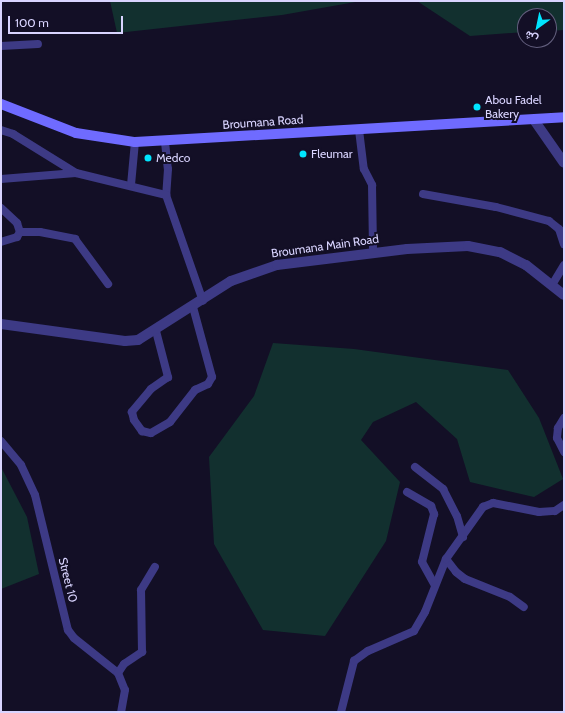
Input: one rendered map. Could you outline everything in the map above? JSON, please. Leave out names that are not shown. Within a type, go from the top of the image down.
[{"type":"main road","name":"Broumana Road","points":[[1,104],[76,133],[136,142],[165,142],[534,120]]},
{"type":"main road","points":[[534,120],[561,118]]},
{"type":"street","points":[[1,46],[38,44]]},
{"type":"street","points":[[561,118],[564,111]]},
{"type":"street","points":[[534,120],[564,163]]},
{"type":"street","points":[[1,130],[13,134],[76,173]]},
{"type":"street","points":[[359,130],[364,169],[372,185],[373,252]]},
{"type":"street","points":[[131,185],[136,142]]},
{"type":"street","points":[[165,142],[168,169],[166,195],[203,301]]},
{"type":"street","points":[[1,179],[76,173],[131,185],[166,195]]},
{"type":"street","points":[[423,194],[496,207],[549,221],[559,229],[564,244]]},
{"type":"street","points":[[1,208],[17,223],[20,232]]},
{"type":"street","points":[[1,242],[17,237],[20,232]]},
{"type":"street","points":[[20,232],[40,232],[75,240],[108,284]]},
{"type":"street","name":"Broumana Main Road","points":[[1,324],[125,341],[138,340],[156,331],[232,281],[277,265],[373,252],[468,246],[500,252],[526,265],[564,295]]},
{"type":"street","points":[[552,285],[564,265]]},
{"type":"street","points":[[156,331],[168,377],[151,389],[132,412],[134,420],[142,431],[151,433],[170,422],[195,390],[208,384],[212,377],[193,307]]},
{"type":"street","points":[[564,418],[557,438],[564,452]]},
{"type":"street","name":"Street 10","points":[[1,440],[21,465],[35,495],[68,630],[118,672]]},
{"type":"street","points":[[415,467],[443,490],[457,516],[463,537]]},
{"type":"street","points":[[407,492],[431,506],[434,514],[422,562],[435,585]]},
{"type":"street","points":[[341,712],[354,662],[368,652],[414,631],[425,612],[446,559],[483,507],[490,503],[540,512],[555,511],[564,505]]},
{"type":"street","points":[[446,559],[456,572],[466,579],[505,594],[524,607]]},
{"type":"street","points":[[121,712],[124,690],[118,672],[124,664],[142,652],[141,590],[155,567]]},
{"type":"green space","points":[[110,1],[361,1],[282,15],[117,33]]},
{"type":"green space","points":[[417,1],[564,1],[564,30],[557,30],[557,8],[517,8],[517,33],[470,36]]},
{"type":"green space","points":[[273,343],[354,349],[508,370],[539,418],[563,479],[534,497],[470,482],[457,439],[416,402],[373,422],[361,440],[400,482],[386,541],[325,636],[263,630],[214,544],[209,457],[254,396]]},
{"type":"green space","points":[[1,467],[27,517],[39,574],[1,589]]},
{"type":"place","name":"Abou Fadel Bakery","points":[[477,107]]},
{"type":"place","name":"Fleumar","points":[[303,154]]},
{"type":"place","name":"Medco","points":[[148,158]]}]
